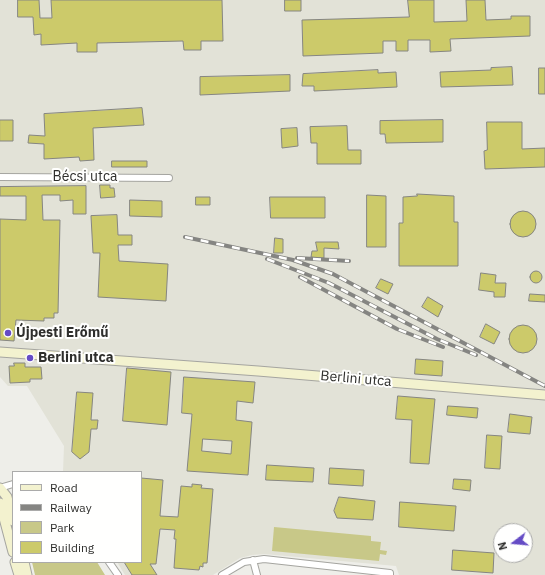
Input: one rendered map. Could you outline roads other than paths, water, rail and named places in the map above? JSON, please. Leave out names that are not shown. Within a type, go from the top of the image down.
[{"type":"street","name":"Bécsi utca","points":[[0,177],[169,178]]},
{"type":"street","name":"Berlini utca","points":[[0,352],[268,371],[545,395]]},
{"type":"street","points":[[12,484],[0,490],[7,496],[12,517]]},
{"type":"street","points":[[0,504],[12,548]]},
{"type":"street","points":[[222,575],[244,562],[264,559],[390,574]]},
{"type":"street","points":[[253,560],[256,575]]},
{"type":"street","points":[[16,563],[19,575]]},
{"type":"street","points":[[24,563],[27,575]]},
{"type":"street","points":[[110,563],[118,575]]},
{"type":"railway","points":[[185,237],[293,260],[333,274],[545,386]]},
{"type":"railway","points":[[297,258],[349,261]]},
{"type":"railway","points":[[267,259],[329,283],[437,339],[476,355]]},
{"type":"railway","points":[[300,277],[397,329],[443,347]]},
{"type":"place","name":"Újpesti Erőmű","points":[[8,333]]},
{"type":"place","name":"Berlini utca","points":[[30,358]]}]
